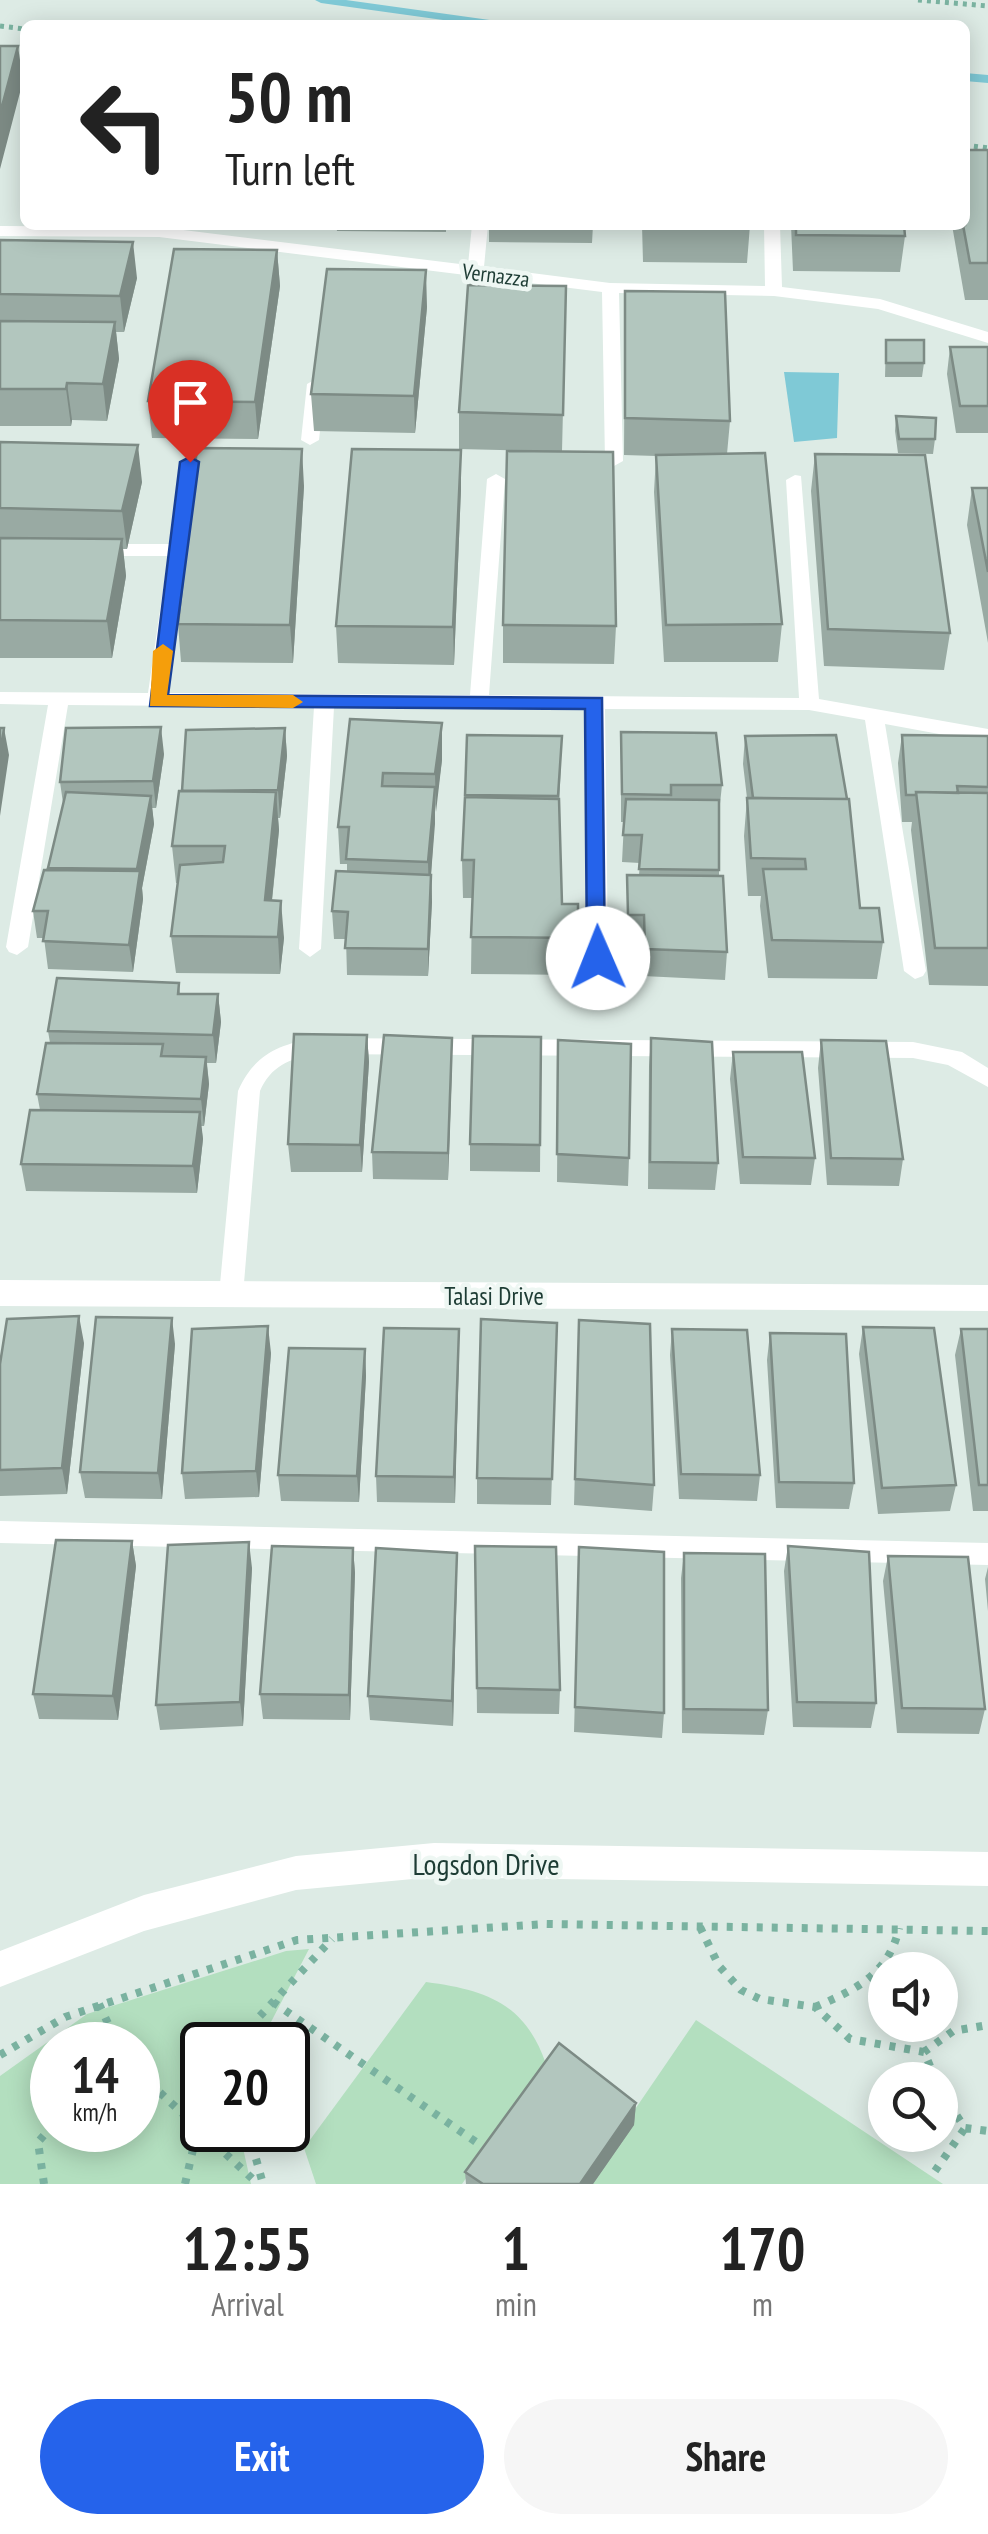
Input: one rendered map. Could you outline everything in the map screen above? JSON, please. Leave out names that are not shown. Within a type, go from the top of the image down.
[{"type":"street","name":"Talasi Drive","points":[[0,1293],[988,1298]]},
{"type":"street","name":"Logsdon Drive","points":[[0,1969],[144,1913],[296,1873],[434,1860],[988,1868]]},
{"type":"lane","name":"Vernazza","points":[[169,230],[329,265],[475,273],[610,288],[774,290],[880,304],[988,338]]},
{"type":"lane","points":[[475,273],[479,230]]},
{"type":"lane","points":[[772,230],[774,290]]},
{"type":"lane","points":[[610,288],[614,461]]},
{"type":"lane","points":[[310,440],[318,367]]},
{"type":"lane","points":[[157,701],[190,462]]},
{"type":"lane","points":[[479,702],[496,479]]},
{"type":"lane","points":[[795,480],[809,704]]},
{"type":"lane","points":[[78,550],[176,550]]},
{"type":"lane","points":[[0,698],[809,704],[988,736]]},
{"type":"lane","points":[[16,947],[59,700]]},
{"type":"lane","points":[[310,949],[324,702]]},
{"type":"lane","points":[[595,703],[598,958]]},
{"type":"lane","points":[[874,716],[915,971]]},
{"type":"lane","points":[[230,1295],[250,1090],[257,1070],[278,1052],[315,1046],[912,1050],[954,1058],[988,1079]]},
{"type":"lane","points":[[0,1532],[988,1554]]},
{"type":"path","points":[[918,0],[988,6]]},
{"type":"path","points":[[0,2056],[65,2017],[297,1940],[546,1924],[988,1932]]},
{"type":"path","points":[[700,1927],[719,1966],[741,1990],[760,1998],[815,2007],[865,1985],[890,1962],[900,1926]]},
{"type":"path","points":[[257,2022],[333,1938]]},
{"type":"path","points":[[273,2002],[476,2142]]},
{"type":"path","points":[[99,2004],[107,2022]]},
{"type":"path","points":[[815,2007],[850,2039],[924,2052],[953,2031],[988,2025]]},
{"type":"path","points":[[924,2052],[928,2062]]},
{"type":"path","points":[[160,2092],[180,2110]]},
{"type":"path","points":[[958,2117],[965,2128],[988,2131]]},
{"type":"path","points":[[935,2171],[965,2128]]},
{"type":"path","points":[[39,2152],[44,2184]]},
{"type":"path","points":[[185,2184],[193,2152]]},
{"type":"path","points":[[226,2152],[260,2184]]},
{"type":"path","points":[[253,2152],[260,2184]]},
{"type":"green space","points":[[309,1949],[271,2022],[180,2022],[180,2152],[244,2152],[251,2184],[0,2184],[0,2076],[30,2055],[30,2152],[160,2152],[160,2022],[76,2022],[87,2014],[286,1951]]},
{"type":"green space","points":[[426,1982],[485,1995],[501,2003],[527,2027],[546,2064],[462,2184],[316,2184],[305,2152],[310,2152],[310,2140]]},
{"type":"green space","points":[[696,2020],[868,2134],[868,2152],[895,2152],[943,2184],[584,2184]]},
{"type":"water","points":[[784,372],[839,373],[837,438],[794,442]]},
{"type":"building","points":[[0,46],[18,46],[0,114]]},
{"type":"building","points":[[970,150],[988,150],[988,263],[970,263],[964,230],[970,230]]},
{"type":"building","points":[[796,230],[904,230],[905,236],[796,235]]},
{"type":"building","points":[[0,240],[133,242],[120,296],[0,294]]},
{"type":"building","points":[[174,249],[277,250],[255,402],[148,401]]},
{"type":"building","points":[[327,269],[426,270],[414,396],[311,394]]},
{"type":"building","points":[[468,285],[566,286],[563,415],[459,412]]},
{"type":"building","points":[[625,291],[725,292],[730,421],[625,418]]},
{"type":"building","points":[[0,321],[115,322],[103,384],[67,383],[66,389],[0,389]]},
{"type":"building","points":[[886,340],[924,340],[924,363],[886,363]]},
{"type":"building","points":[[950,347],[988,347],[988,406],[960,406]]},
{"type":"building","points":[[896,416],[936,418],[935,439],[899,439]]},
{"type":"building","points":[[0,442],[138,445],[122,511],[0,508]]},
{"type":"building","points":[[197,448],[302,449],[290,625],[178,624]]},
{"type":"building","points":[[352,449],[461,450],[453,627],[336,626]]},
{"type":"building","points":[[507,451],[613,452],[616,626],[503,625]]},
{"type":"building","points":[[765,453],[782,624],[666,625],[656,455]]},
{"type":"building","points":[[815,454],[925,455],[950,633],[828,629]]},
{"type":"building","points":[[972,488],[988,488],[988,572]]},
{"type":"building","points":[[0,538],[122,539],[107,621],[0,620]]},
{"type":"building","points":[[350,719],[442,723],[435,774],[383,773],[382,786],[435,787],[428,862],[346,859],[349,827],[338,827]]},
{"type":"building","points":[[161,727],[153,781],[60,782],[66,728]]},
{"type":"building","points":[[285,728],[278,790],[182,791],[186,730]]},
{"type":"building","points":[[621,732],[716,733],[722,785],[671,785],[671,795],[622,794]]},
{"type":"building","points":[[467,735],[562,736],[558,796],[465,795]]},
{"type":"building","points":[[836,735],[847,799],[753,798],[745,736]]},
{"type":"building","points":[[902,735],[988,736],[988,787],[957,786],[958,793],[906,795]]},
{"type":"building","points":[[179,791],[276,792],[265,900],[281,901],[278,937],[171,936],[180,865],[223,862],[225,846],[172,846]]},
{"type":"building","points":[[66,792],[151,796],[137,869],[48,868]]},
{"type":"building","points":[[916,792],[988,793],[988,948],[935,948]]},
{"type":"building","points":[[465,797],[559,799],[562,904],[578,904],[578,938],[471,937],[474,860],[462,860]]},
{"type":"building","points":[[747,798],[849,799],[860,908],[879,908],[883,942],[772,940],[763,869],[806,869],[805,859],[751,858]]},
{"type":"building","points":[[626,799],[719,800],[719,870],[639,869],[642,835],[623,835]]},
{"type":"building","points":[[44,870],[140,871],[129,945],[43,941],[48,911],[33,911]]},
{"type":"building","points":[[336,871],[431,875],[428,949],[345,948],[348,912],[332,911]]},
{"type":"building","points":[[627,875],[723,876],[727,952],[645,949],[644,915],[628,915]]},
{"type":"building","points":[[57,978],[179,983],[178,994],[218,994],[213,1035],[48,1031]]},
{"type":"building","points":[[294,1034],[367,1035],[360,1145],[288,1144]]},
{"type":"building","points":[[384,1035],[452,1038],[448,1153],[372,1152]]},
{"type":"building","points":[[473,1036],[541,1037],[540,1145],[470,1144]]},
{"type":"building","points":[[651,1038],[712,1042],[718,1163],[650,1162]]},
{"type":"building","points":[[558,1040],[631,1044],[629,1158],[557,1154]]},
{"type":"building","points":[[821,1040],[886,1041],[903,1159],[831,1158]]},
{"type":"building","points":[[46,1043],[163,1044],[161,1056],[206,1057],[201,1099],[37,1094]]},
{"type":"building","points":[[733,1052],[802,1052],[815,1158],[743,1157]]},
{"type":"building","points":[[30,1110],[200,1112],[193,1166],[21,1164]]},
{"type":"building","points":[[79,1316],[62,1468],[0,1470],[0,1364],[7,1319]]},
{"type":"building","points":[[96,1317],[172,1318],[158,1473],[80,1472]]},
{"type":"building","points":[[481,1319],[557,1323],[552,1479],[477,1478]]},
{"type":"building","points":[[579,1320],[650,1324],[654,1485],[575,1479]]},
{"type":"building","points":[[268,1326],[256,1471],[182,1473],[192,1329]]},
{"type":"building","points":[[863,1327],[934,1328],[956,1485],[882,1488]]},
{"type":"building","points":[[384,1328],[459,1329],[454,1477],[376,1476]]},
{"type":"building","points":[[672,1329],[747,1330],[760,1475],[681,1474]]},
{"type":"building","points":[[961,1329],[988,1329],[988,1485],[979,1485]]},
{"type":"building","points":[[770,1333],[846,1334],[854,1483],[779,1482]]},
{"type":"building","points":[[289,1348],[365,1349],[357,1476],[278,1475]]},
{"type":"building","points":[[56,1540],[132,1541],[113,1696],[33,1694]]},
{"type":"building","points":[[249,1542],[240,1702],[156,1705],[168,1545]]},
{"type":"building","points":[[272,1546],[353,1548],[349,1695],[260,1694]]},
{"type":"building","points":[[475,1546],[556,1547],[560,1690],[477,1688]]},
{"type":"building","points":[[788,1546],[869,1552],[876,1703],[797,1702]]},
{"type":"building","points":[[579,1547],[664,1552],[664,1713],[575,1707]]},
{"type":"building","points":[[376,1548],[457,1553],[452,1701],[368,1696]]},
{"type":"building","points":[[684,1553],[765,1554],[768,1710],[684,1709]]},
{"type":"building","points":[[888,1556],[968,1557],[985,1709],[902,1708]]},
{"type":"building","points":[[559,2043],[636,2103],[580,2184],[483,2184],[465,2172]]},
{"type":"waterway","points":[[321,0],[467,20]]},
{"type":"waterway","points":[[970,77],[988,79]]},
{"type":"slow traffic","points":[[163,651],[157,701],[293,702]]},
{"type":"route","points":[[190,462],[157,701],[595,703],[598,958]]}]
